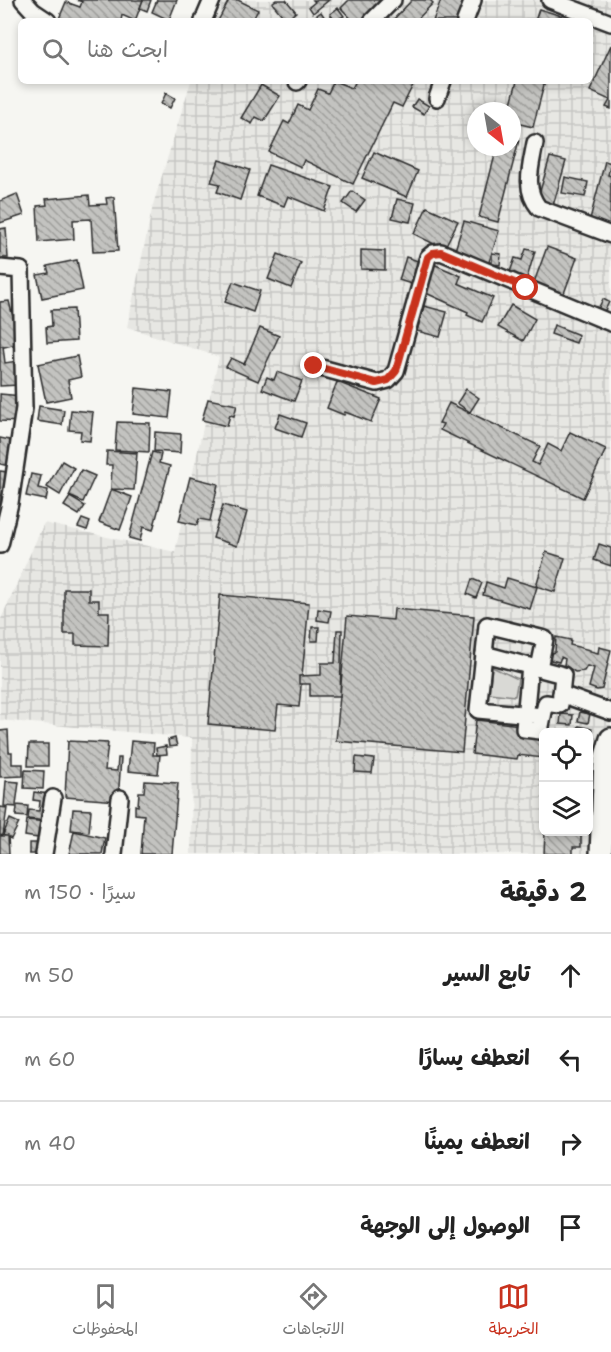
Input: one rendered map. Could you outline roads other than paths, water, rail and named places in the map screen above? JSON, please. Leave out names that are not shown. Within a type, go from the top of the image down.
[{"type":"street","points":[[23,0],[44,18]]},
{"type":"street","points":[[204,18],[212,0]]},
{"type":"street","points":[[375,18],[393,0]]},
{"type":"street","points":[[466,18],[472,0]]},
{"type":"street","points":[[550,0],[611,23]]},
{"type":"street","points":[[437,98],[442,84]]},
{"type":"street","points":[[535,143],[529,182],[531,199],[539,208],[611,235]]},
{"type":"street","points":[[314,366],[376,383],[388,380],[396,371],[428,257],[433,253],[441,252],[611,323]]},
{"type":"street","points":[[0,268],[21,270],[24,408],[10,503],[0,545]]},
{"type":"street","points":[[484,654],[534,667],[563,675],[560,705],[546,704],[540,731],[524,729],[534,667],[545,639],[487,625],[478,710],[525,714]]},
{"type":"street","points":[[561,694],[611,712]]},
{"type":"street","points":[[601,854],[611,740]]},
{"type":"street","points":[[44,854],[54,798]]},
{"type":"street","points":[[114,854],[120,798]]}]
